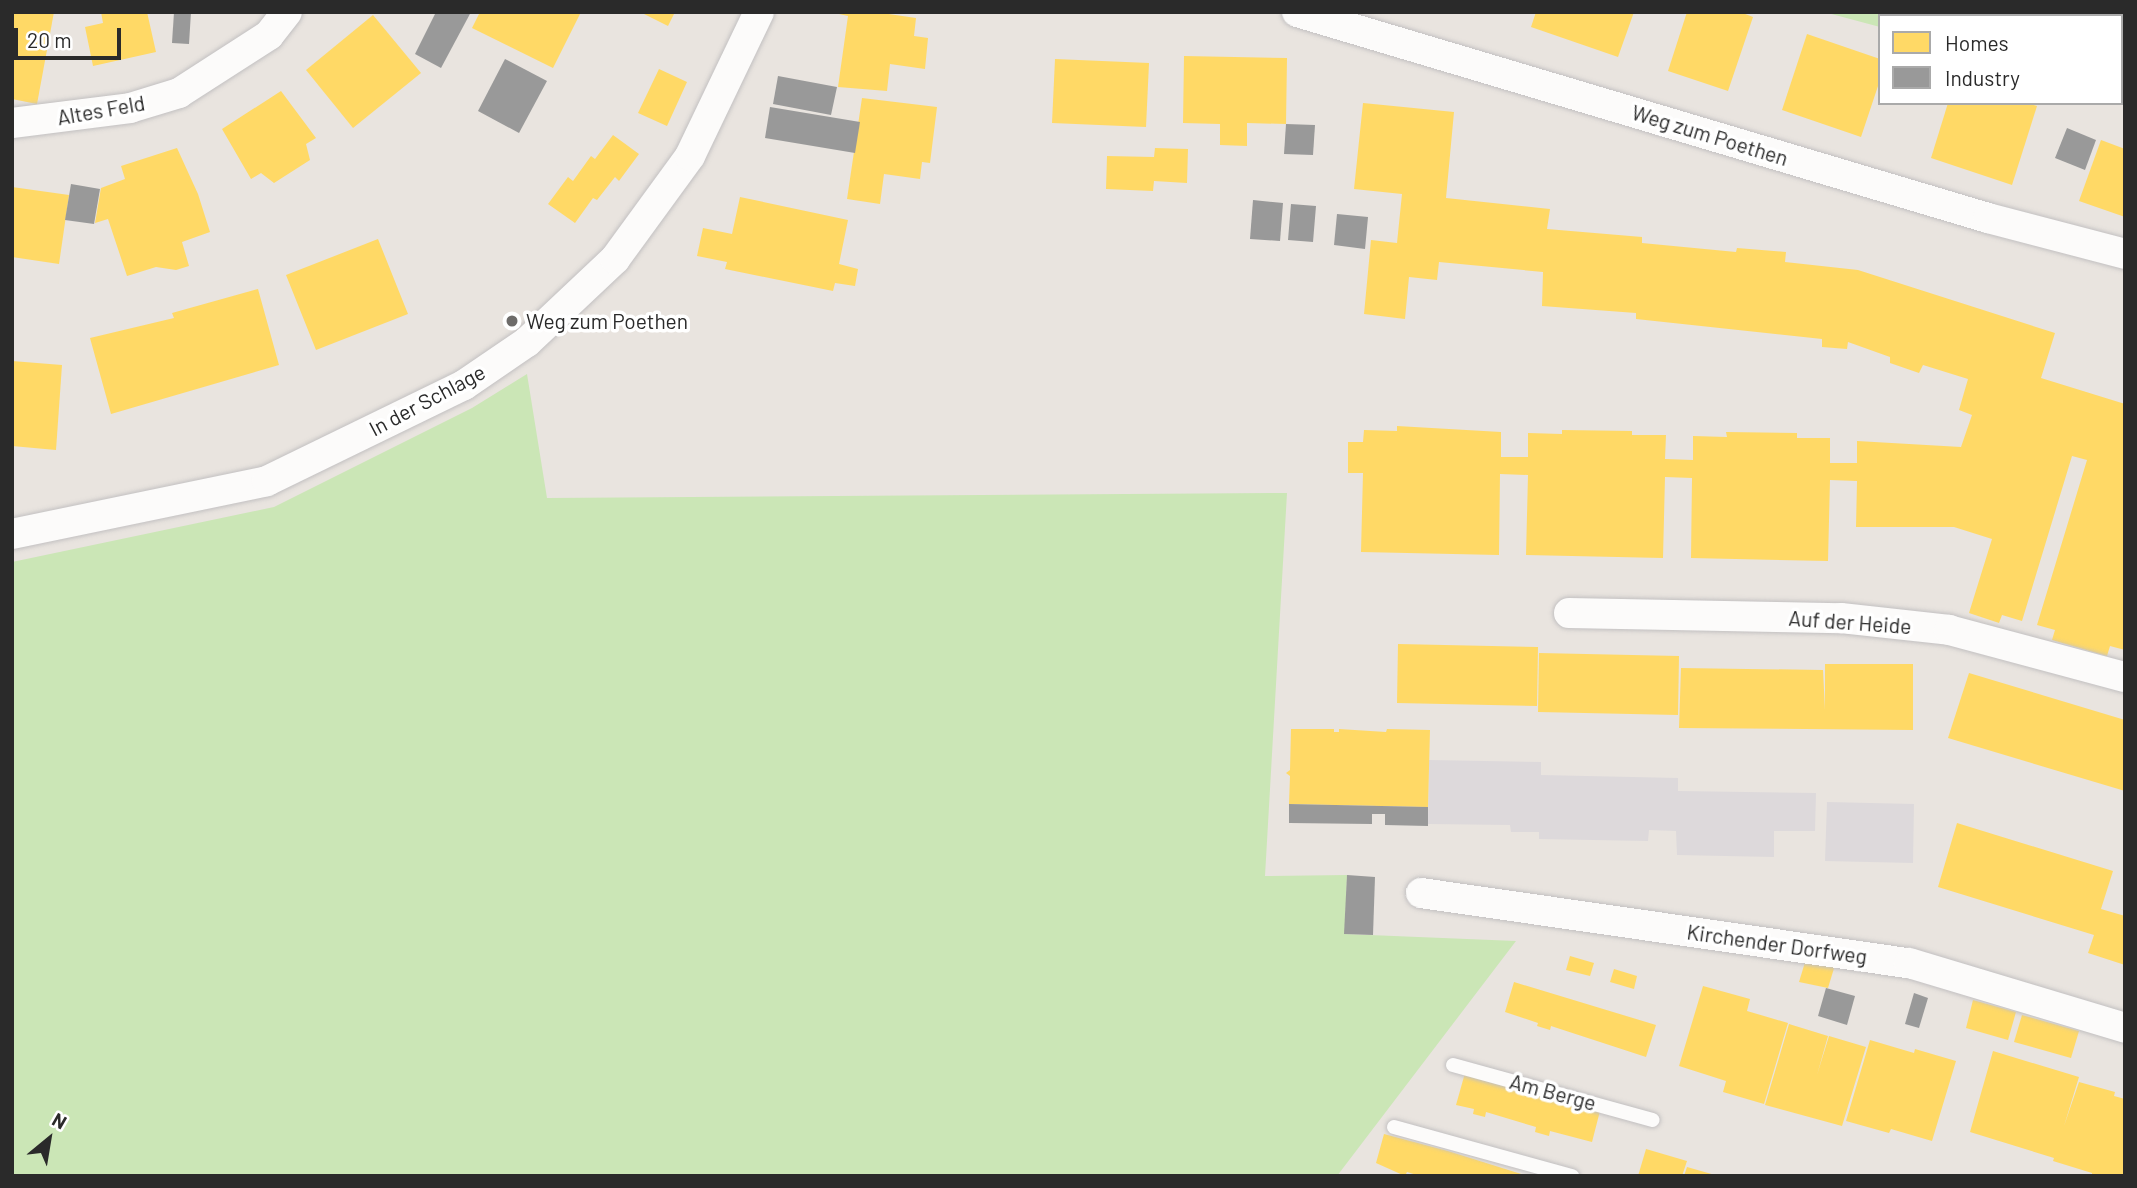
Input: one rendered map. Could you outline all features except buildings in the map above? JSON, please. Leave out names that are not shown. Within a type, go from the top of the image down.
[{"type":"street","name":"Altes Feld","points":[[12,123],[130,108],[180,93],[269,35],[287,12]]},
{"type":"street","name":"In der Schlage","points":[[12,534],[267,481],[464,385],[527,342],[615,259],[690,156],[759,12]]},
{"type":"street","name":"Weg zum Poethen","points":[[1297,12],[1988,218],[2125,254]]},
{"type":"street","name":"Auf der Heide","points":[[1569,613],[1841,618],[1949,630],[2125,677]]},
{"type":"street","name":"Kirchender Dorfweg","points":[[1421,894],[1909,963],[2125,1028]]},
{"type":"lane","name":"Am Berge","points":[[1453,1065],[1653,1120]]},
{"type":"lane","points":[[1394,1127],[1572,1176]]},
{"type":"shaded area","points":[[1429,760],[1541,762],[1541,775],[1678,778],[1678,791],[1816,793],[1815,831],[1774,831],[1774,857],[1677,855],[1676,831],[1649,830],[1648,841],[1539,839],[1539,832],[1511,832],[1510,825],[1428,824]]},
{"type":"shaded area","points":[[1827,802],[1914,804],[1913,863],[1825,861]]},
{"type":"green space","points":[[1824,12],[2125,12],[2125,94],[2123,14],[1878,14],[1878,26]]},
{"type":"green space","points":[[527,374],[547,498],[1287,493],[1265,876],[1347,875],[1345,934],[1516,941],[1337,1176],[12,1176],[12,562],[274,507],[472,408]]},
{"type":"place","name":"Weg zum Poethen","points":[[512,321]]}]
